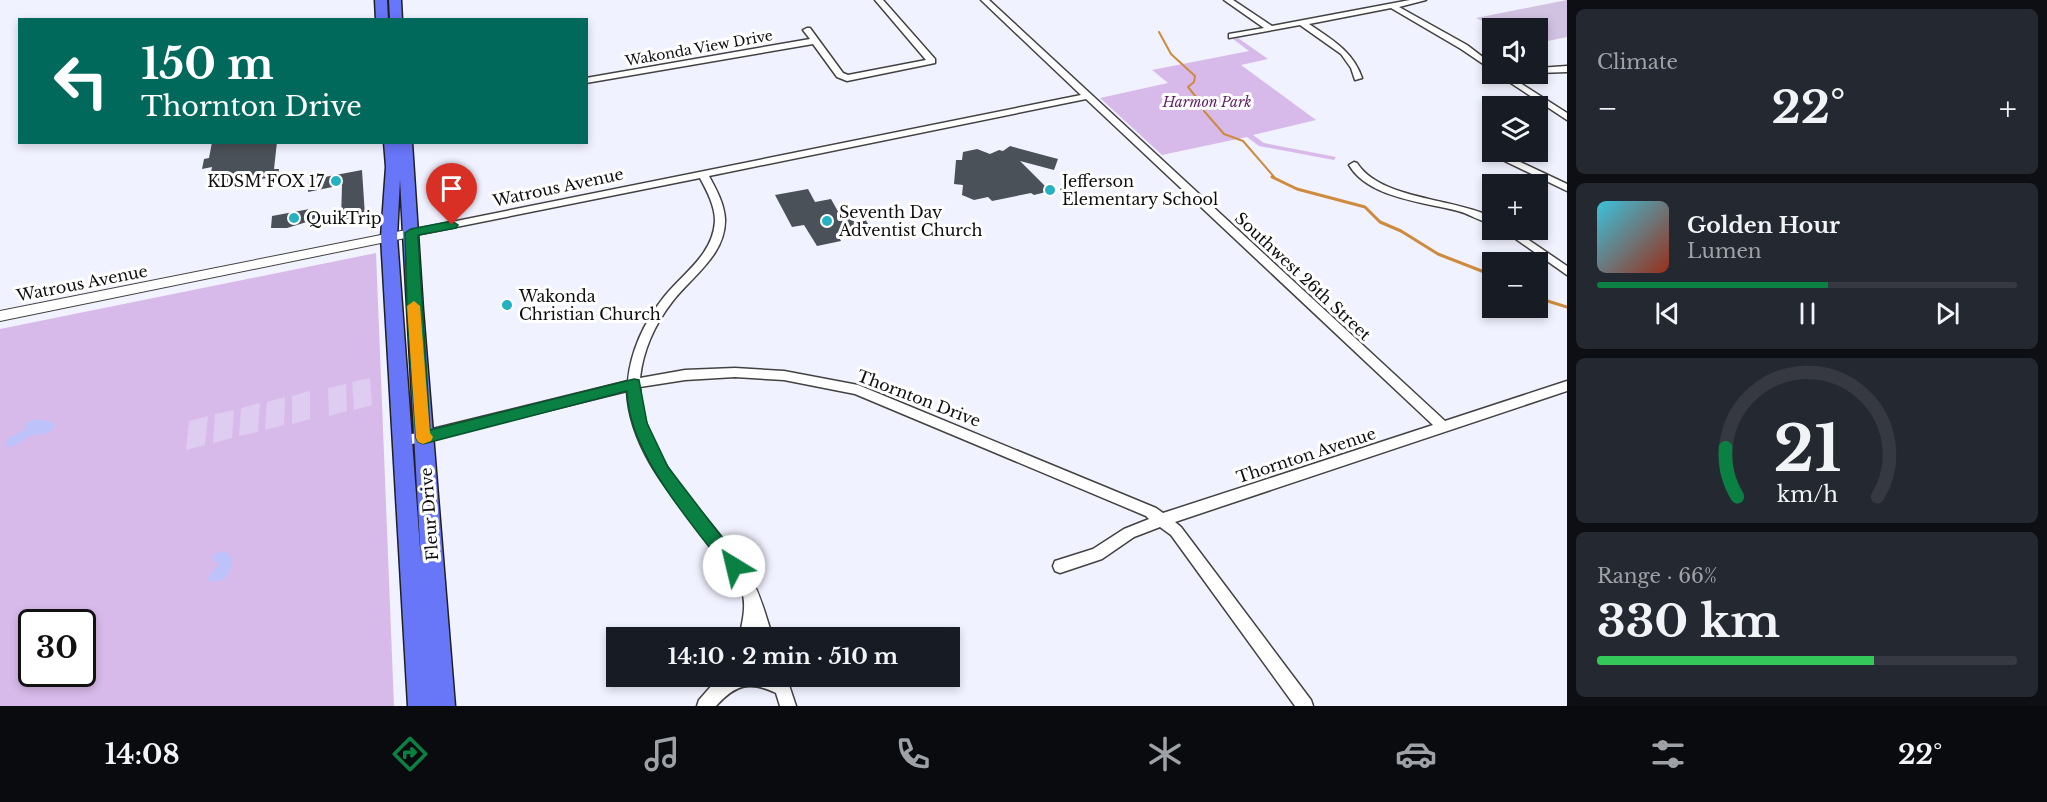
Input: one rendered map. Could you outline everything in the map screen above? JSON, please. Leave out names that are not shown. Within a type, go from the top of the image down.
[{"type":"main road","points":[[396,18],[397,0]]},
{"type":"main road","points":[[381,1],[382,18]]},
{"type":"main road","name":"Fleur Drive","points":[[391,144],[393,167],[389,237],[420,706]]},
{"type":"main road","name":"Fleur Drive","points":[[405,144],[414,310],[443,706]]},
{"type":"street","points":[[381,1],[397,0]]},
{"type":"street","points":[[807,30],[843,77],[851,78],[929,63],[932,59],[879,0]]},
{"type":"street","name":"Southwest 26th Street","points":[[985,0],[1443,427]]},
{"type":"street","points":[[1228,0],[1270,29]]},
{"type":"street","points":[[1232,36],[1422,0]]},
{"type":"street","points":[[1393,6],[1464,47],[1482,60]]},
{"type":"street","points":[[1302,23],[1344,51],[1356,66],[1358,78]]},
{"type":"street","name":"Wakonda View Drive","points":[[588,81],[816,41]]},
{"type":"street","points":[[1548,70],[1563,69]]},
{"type":"street","points":[[1517,84],[1567,117]]},
{"type":"street","name":"Watrous Avenue","points":[[0,316],[1088,96]]},
{"type":"street","points":[[1514,162],[1567,188]]},
{"type":"street","points":[[1354,165],[1359,175],[1380,187],[1462,209],[1482,217]]},
{"type":"street","points":[[703,174],[719,211],[718,237],[704,263],[670,298],[658,314],[640,351],[634,384],[634,400],[640,423],[662,472],[720,547],[751,596],[761,627]]},
{"type":"street","points":[[1522,240],[1567,271]]},
{"type":"street","name":"Thornton Drive","points":[[404,441],[634,384],[689,374],[726,371],[770,373],[825,381],[890,401],[1164,519]]},
{"type":"street","name":"Thornton Avenue","points":[[1060,566],[1096,554],[1129,533],[1164,519],[1567,386]]},
{"type":"street","points":[[1164,519],[1176,531],[1305,706]]},
{"type":"street","points":[[748,627],[751,596]]},
{"type":"street","points":[[705,706],[722,687]]},
{"type":"street","points":[[782,687],[788,706]]},
{"type":"green space","name":"Harmon Park","points":[[1238,38],[1268,59],[1241,65],[1316,120],[1253,135],[1264,143],[1336,157],[1334,160],[1259,146],[1247,137],[1162,155],[1100,98],[1168,83],[1152,70],[1249,51],[1233,39]]},
{"type":"green space","points":[[376,253],[394,706],[0,706],[0,329]]},
{"type":"sand","points":[[36,419],[52,422],[55,426],[48,433],[32,435],[15,445],[5,446],[8,438],[26,429],[26,423]]},
{"type":"sand","points":[[221,551],[230,556],[231,568],[223,580],[211,582],[208,579],[212,571],[220,565],[213,560],[212,556]]},
{"type":"shaded area","points":[[1567,0],[1567,37],[1548,41],[1548,18],[1482,18],[1482,21],[1476,18]]},
{"type":"shaded area","points":[[370,378],[372,405],[354,410],[352,382]]},
{"type":"shaded area","points":[[346,384],[347,411],[329,416],[328,388]]},
{"type":"shaded area","points":[[310,391],[310,419],[292,424],[292,396]]},
{"type":"shaded area","points":[[285,397],[284,425],[265,430],[267,402]]},
{"type":"shaded area","points":[[260,403],[258,432],[239,436],[241,408]]},
{"type":"shaded area","points":[[234,410],[232,438],[213,443],[215,414]]},
{"type":"shaded area","points":[[208,416],[205,445],[186,450],[189,421]]},
{"type":"building","points":[[212,144],[277,144],[274,169],[279,169],[278,176],[208,189],[212,167],[202,169],[204,159],[209,158]]},
{"type":"building","name":"Jefferson Elementary School","points":[[1010,146],[1058,159],[1054,170],[1020,161],[1050,191],[992,201],[988,197],[974,200],[962,195],[963,185],[954,184],[956,160],[962,160],[963,152],[977,149],[990,154],[999,150],[1003,151]]},
{"type":"building","points":[[362,170],[365,216],[341,220],[342,185],[308,192],[309,180]]},
{"type":"building","points":[[460,177],[461,188],[440,192],[439,183]]},
{"type":"building","name":"Seventh Day Adventist Church","points":[[808,189],[815,202],[831,199],[840,215],[860,211],[870,227],[838,235],[841,241],[817,246],[804,225],[792,227],[775,195]]},
{"type":"building","name":"QuikTrip","points":[[315,208],[315,213],[320,215],[310,221],[287,228],[271,228],[272,216]]},
{"type":"waterway","points":[[1159,32],[1171,54],[1195,76],[1194,82],[1188,87],[1201,103],[1204,111],[1224,134],[1243,141],[1275,178]]},
{"type":"waterway","points":[[1272,177],[1297,189],[1365,207],[1380,222],[1401,231],[1438,254],[1482,271]]},
{"type":"waterway","points":[[1548,301],[1567,307]]},
{"type":"slow traffic","points":[[414,306],[423,438],[426,437]]},
{"type":"place","name":"KDSM FOX 17","points":[[336,181]]},
{"type":"place","name":"Jefferson Elementary School","points":[[1050,190]]},
{"type":"place","name":"QuikTrip","points":[[294,218]]},
{"type":"place","name":"Seventh Day Adventist Church","points":[[827,221]]},
{"type":"place","name":"Wakonda Christian Church","points":[[507,305]]},
{"type":"route","points":[[452,225],[411,233],[423,438],[634,384],[634,400],[640,423],[662,472],[734,566]]}]
